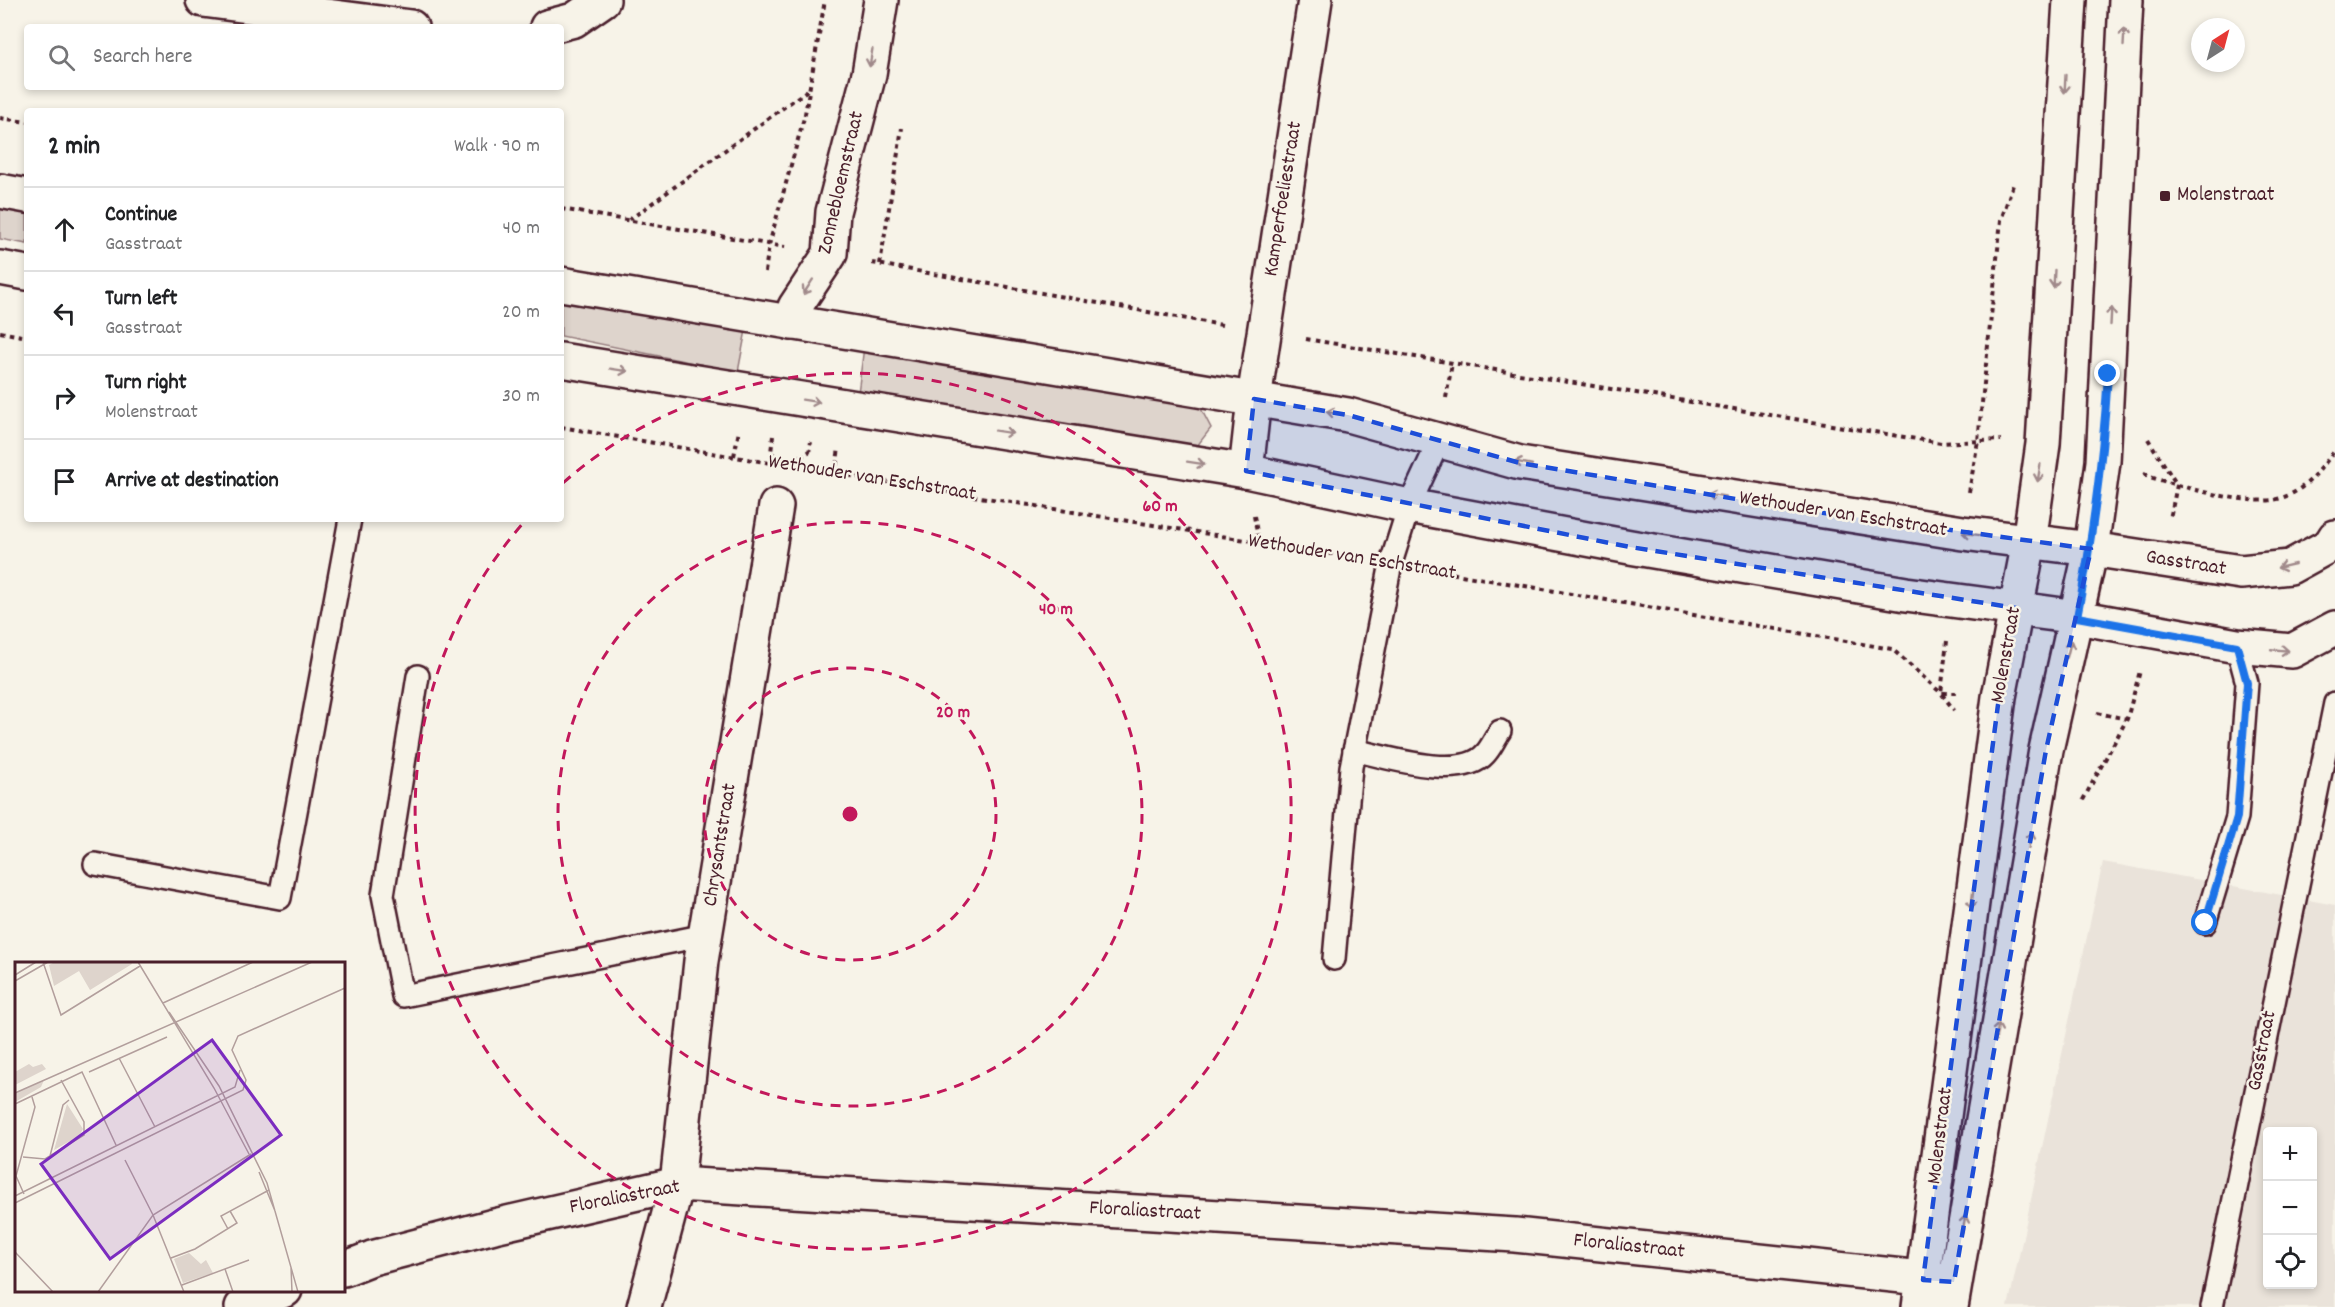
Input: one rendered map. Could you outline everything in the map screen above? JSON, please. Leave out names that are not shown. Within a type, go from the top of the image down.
[{"type":"street","points":[[203,0],[388,24]]},
{"type":"street","points":[[559,24],[574,20],[603,0]]},
{"type":"street","name":"Zonnebloemstraat","points":[[792,323],[795,307],[830,254],[833,212],[868,74],[881,0]]},
{"type":"street","name":"Kamperfoeliestraat","points":[[1246,471],[1263,332],[1315,0]]},
{"type":"street","name":"Molenstraat","points":[[1937,1294],[1999,697],[2029,542],[2043,444],[2070,0]]},
{"type":"street","name":"Molenstraat","points":[[1937,1294],[2055,705],[2091,549],[2103,462],[2126,0]]},
{"type":"street","points":[[0,191],[24,195]]},
{"type":"street","points":[[0,268],[24,272]]},
{"type":"street","name":"Wethouder van Eschstraat","points":[[564,285],[1348,415],[1520,463],[1802,510],[2029,542]]},
{"type":"street","points":[[564,360],[1246,471],[1409,506],[1906,594],[2077,617],[2237,646],[2292,651],[2335,628]]},
{"type":"street","name":"Chrysantstraat","points":[[644,1307],[677,1184],[706,934],[776,506]]},
{"type":"street","name":"Gasstraat","points":[[2029,542],[2241,572],[2290,567],[2330,545],[2335,537]]},
{"type":"street","name":"Floraliastraat","points":[[345,1269],[372,1258],[677,1184],[1515,1235],[1937,1294]]},
{"type":"street","points":[[242,1307],[280,1292]]},
{"type":"lane","points":[[1334,959],[1354,750],[1391,564],[1409,506],[1439,441]]},
{"type":"lane","points":[[95,864],[280,898],[349,522]]},
{"type":"lane","points":[[2205,923],[2237,817],[2247,683],[2237,646]]},
{"type":"lane","points":[[418,676],[383,895],[403,996],[706,934]]},
{"type":"lane","name":"Gasstraat","points":[[2212,1307],[2293,900],[2335,703]]},
{"type":"lane","points":[[1354,750],[1440,768],[1463,765],[1484,756],[1500,730]]},
{"type":"path","points":[[769,245],[810,89],[825,0]]},
{"type":"path","points":[[629,220],[810,89]]},
{"type":"path","points":[[0,118],[24,122]]},
{"type":"path","points":[[880,264],[902,126]]},
{"type":"path","points":[[564,209],[830,254],[1263,332],[1941,443],[1978,441]]},
{"type":"path","points":[[0,332],[24,336]]},
{"type":"path","name":"Wethouder van Eschstraat","points":[[564,427],[1892,649],[1941,693],[1999,697]]},
{"type":"path","points":[[2162,560],[2176,485],[2234,499],[2280,499],[2311,481],[2335,450]]},
{"type":"path","points":[[2079,807],[2127,718],[2138,682],[2147,631]]},
{"type":"path","points":[[2055,705],[2127,718]]},
{"type":"highlighted area","points":[[1254,399],[1348,415],[1520,463],[1802,510],[2091,549],[2046,750],[1954,1282],[1923,1280],[1999,697],[2016,608],[1630,547],[1246,471]]},
{"type":"shaded area","points":[[0,203],[24,207],[24,243],[0,239]]},
{"type":"shaded area","points":[[564,296],[746,330],[738,372],[564,337]]},
{"type":"shaded area","points":[[864,347],[1199,405],[1211,428],[1197,446],[858,393]]},
{"type":"shaded area","points":[[2103,862],[2335,905],[2335,1307],[2008,1307]]},
{"type":"place","name":"Molenstraat","points":[[2165,196]]},
{"type":"route","points":[[2108,374],[2103,462],[2091,549],[2077,617],[2237,646],[2247,683],[2237,817],[2205,923]]}]
